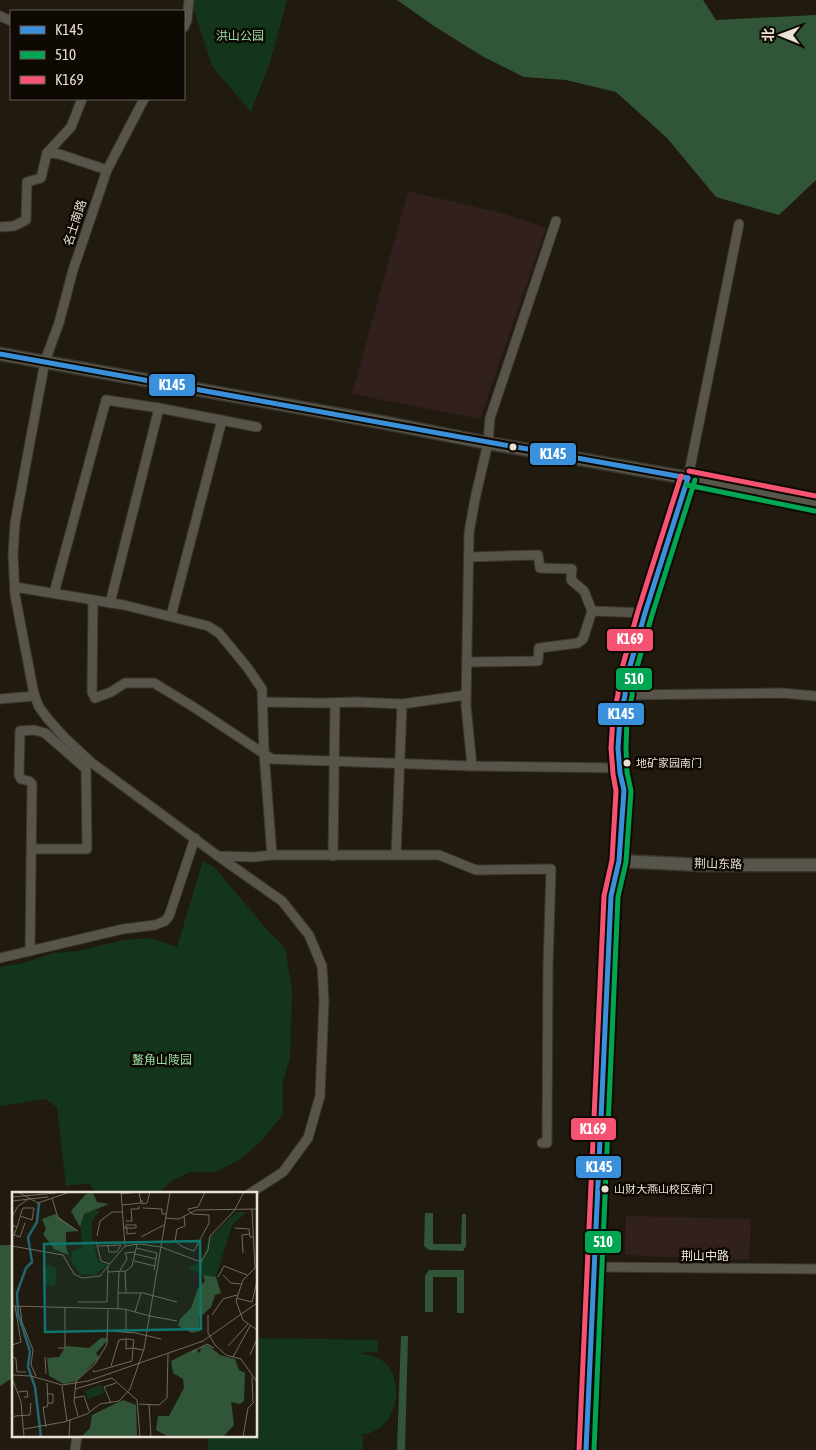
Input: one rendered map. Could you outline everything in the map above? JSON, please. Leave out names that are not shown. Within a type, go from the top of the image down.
[{"type":"main road","points":[[0,354],[688,478],[816,504]]},
{"type":"main road","points":[[586,1450],[611,896],[619,860],[624,790],[618,748],[620,718],[626,680],[688,478]]},
{"type":"main road","name":"荆山东路","points":[[619,860],[701,865],[816,865]]},
{"type":"street","points":[[185,25],[189,0]]},
{"type":"street","points":[[0,227],[14,226],[26,220],[27,182],[41,178],[47,153],[72,127],[82,100]]},
{"type":"street","name":"名士南路","points":[[143,100],[107,170],[88,223],[59,323],[45,361],[15,523],[13,554],[15,595],[35,696],[39,707],[48,719],[92,763],[282,901],[310,935],[322,966],[324,1001],[320,1096],[308,1138],[283,1172],[252,1192]]},
{"type":"street","points":[[47,153],[59,154],[107,170]]},
{"type":"street","points":[[472,766],[466,706],[469,533],[488,443],[490,418],[556,221]]},
{"type":"street","points":[[688,478],[739,224]]},
{"type":"street","points":[[54,593],[106,400],[257,427]]},
{"type":"street","points":[[110,603],[159,408]]},
{"type":"street","points":[[171,616],[222,420]]},
{"type":"street","points":[[467,662],[538,661],[539,648],[578,643],[583,639],[592,612],[584,591],[570,580],[572,568],[540,568],[538,555],[469,557]]},
{"type":"street","points":[[15,587],[110,603],[171,616],[208,626],[219,633],[247,667],[262,689],[264,753],[272,855]]},
{"type":"street","points":[[93,600],[92,692],[95,698],[111,692],[125,683],[154,683],[272,759],[472,766],[620,768]]},
{"type":"street","points":[[592,612],[645,613]]},
{"type":"street","points":[[625,695],[782,693],[816,696]]},
{"type":"street","points":[[263,702],[402,704],[466,695]]},
{"type":"street","points":[[0,699],[35,696]]},
{"type":"street","points":[[333,856],[335,703]]},
{"type":"street","points":[[396,855],[402,704]]},
{"type":"street","points":[[30,951],[32,784],[21,779],[19,775],[20,731],[34,730],[45,733],[86,769],[87,849],[32,849]]},
{"type":"street","points":[[0,958],[123,929],[155,925],[165,921],[169,916],[195,838]]},
{"type":"street","points":[[218,856],[439,855],[476,870],[552,869],[548,965],[547,1143],[542,1143]]},
{"type":"street","name":"荆山中路","points":[[595,1267],[816,1269]]},
{"type":"shaded area","points":[[408,191],[501,213],[546,228],[480,419],[352,394]]},
{"type":"shaded area","points":[[626,1216],[751,1219],[749,1260],[625,1255]]},
{"type":"green space","name":"洪山公园","points":[[191,0],[287,0],[270,62],[251,112],[212,66]]},
{"type":"green space","points":[[397,0],[703,0],[716,20],[816,15],[816,180],[779,215],[716,197],[667,138],[616,92],[566,80],[524,77],[482,56]]},
{"type":"green space","name":"鳌角山陵园","points":[[203,861],[215,868],[269,932],[285,948],[292,990],[290,1058],[283,1081],[283,1114],[263,1139],[242,1158],[216,1172],[189,1172],[170,1182],[160,1192],[95,1192],[90,1183],[66,1186],[57,1107],[46,1099],[0,1106],[0,967],[23,963],[54,953],[78,951],[124,940],[150,938],[177,947]]},
{"type":"green space","points":[[425,1213],[433,1213],[433,1244],[461,1244],[462,1214],[466,1214],[466,1246],[463,1251],[429,1250],[424,1246]]},
{"type":"green space","points":[[0,1245],[12,1245],[12,1378],[0,1386]]},
{"type":"green space","points":[[429,1270],[464,1270],[464,1313],[457,1313],[457,1277],[433,1277],[433,1312],[425,1312],[425,1276]]},
{"type":"green space","points":[[401,1336],[408,1336],[405,1450],[397,1450]]},
{"type":"green space","points":[[258,1338],[378,1340],[378,1352],[359,1353],[381,1360],[388,1366],[393,1374],[396,1390],[395,1405],[388,1419],[377,1430],[358,1435],[363,1436],[363,1450],[208,1450],[208,1438],[258,1438]]},
{"type":"transit line","name":"K145","points":[[0,354],[688,478]]},
{"type":"transit line","name":"K169","points":[[689,471],[816,496]]},
{"type":"transit line","name":"K169","points":[[579,1450],[604,896],[612,860],[616,791],[611,748],[613,717],[619,679],[638,611],[681,476]]},
{"type":"transit line","name":"K145","points":[[586,1450],[611,896],[619,861],[624,790],[620,773],[618,748],[620,718],[626,680],[688,478]]},
{"type":"transit line","name":"510","points":[[594,1450],[618,897],[626,862],[631,791],[627,772],[627,719],[633,681],[695,480]]},
{"type":"transit line","name":"510","points":[[687,485],[815,511]]},
{"type":"place","name":"地矿家园南门","points":[[627,763]]},
{"type":"place","name":"山财大燕山校区南门","points":[[605,1189]]}]
